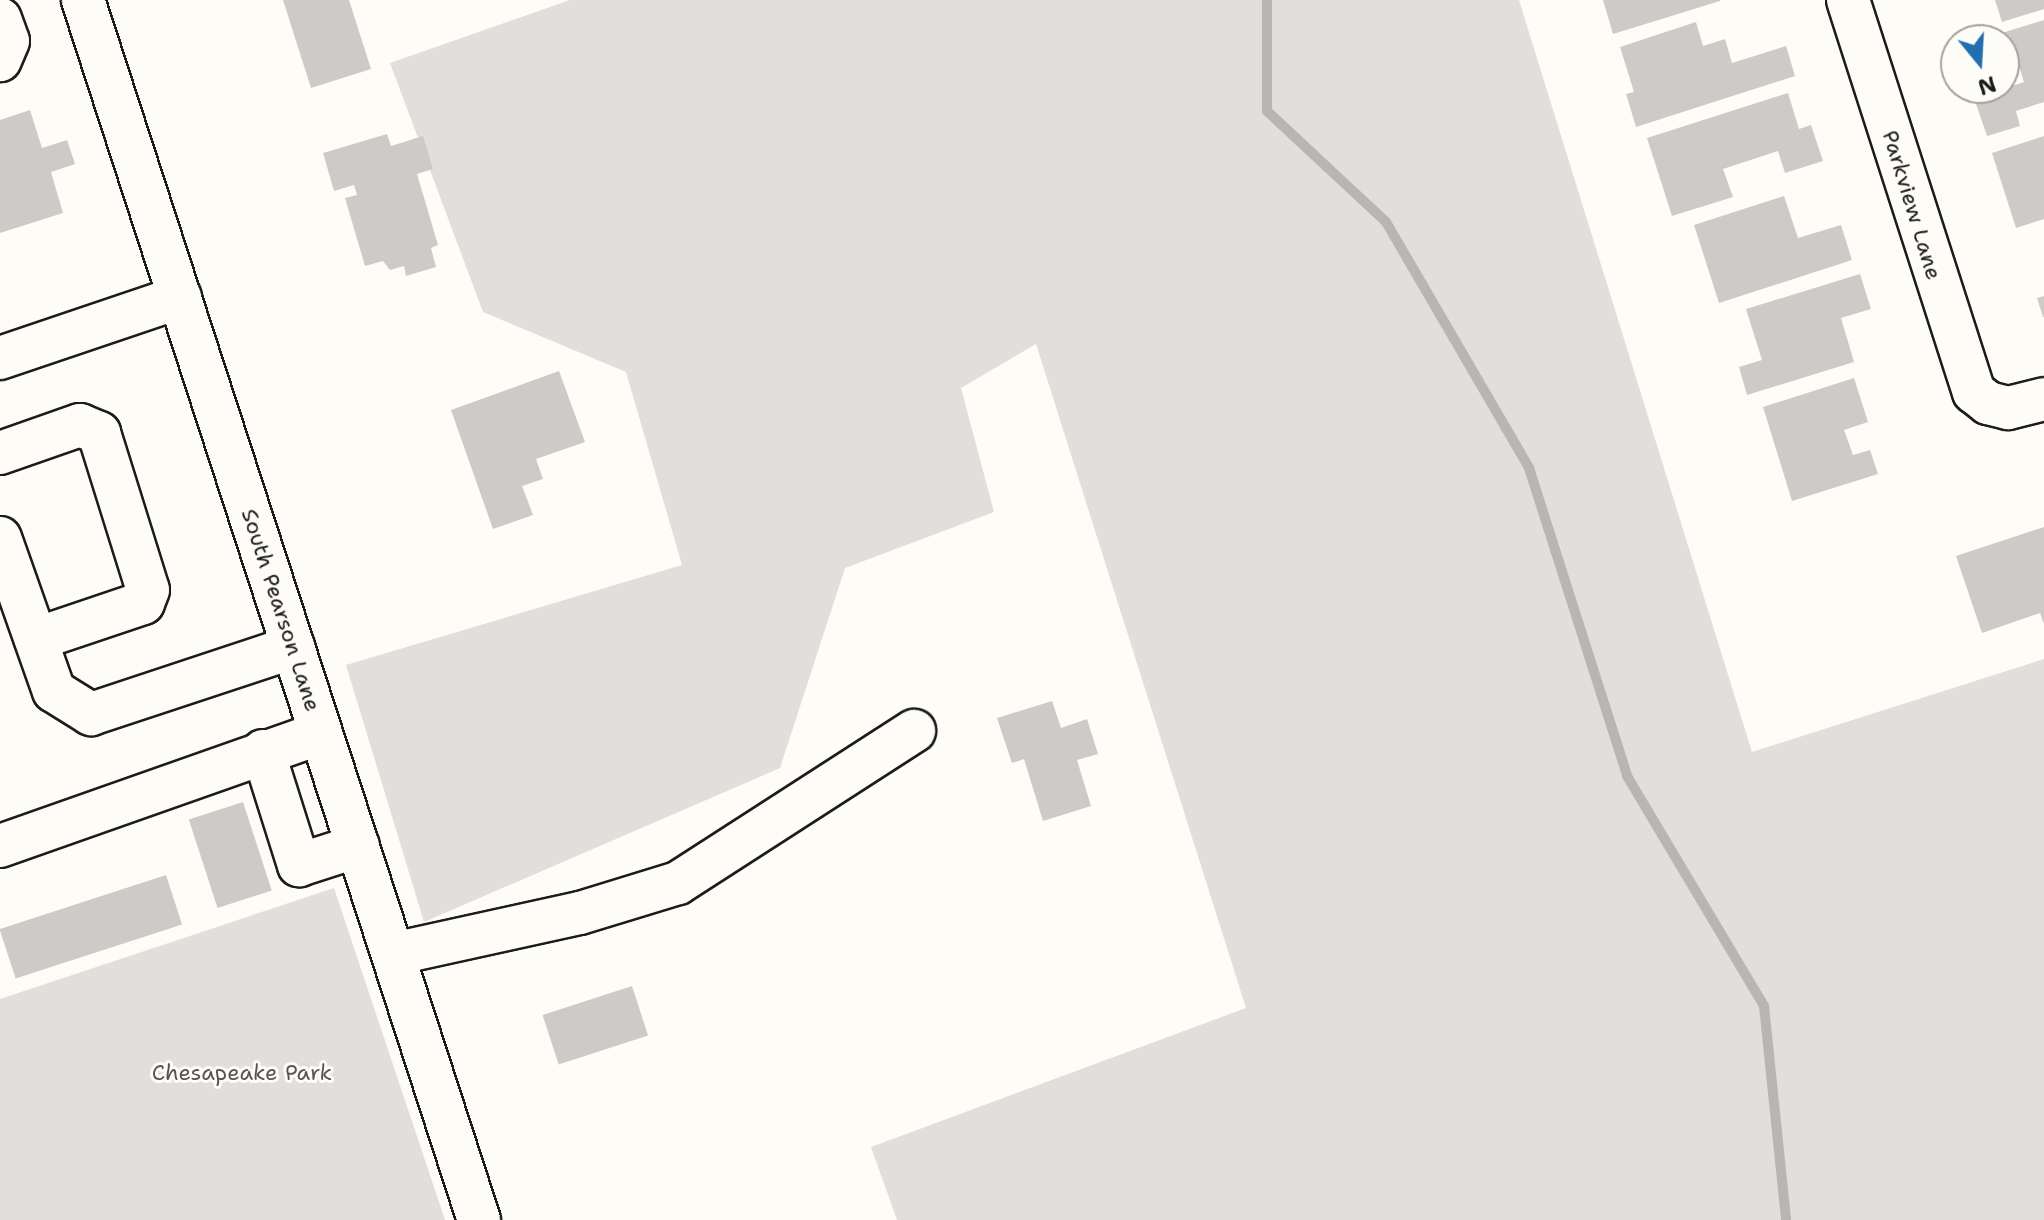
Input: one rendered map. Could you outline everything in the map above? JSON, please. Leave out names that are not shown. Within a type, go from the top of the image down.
[{"type":"street","name":"South Pearson Lane","points":[[83,0],[479,1220]]},
{"type":"street","name":"Parkview Lane","points":[[1848,0],[1964,370],[1974,392],[1988,403],[2008,408],[2044,399]]},
{"type":"street","points":[[0,19],[8,41],[0,60]]},
{"type":"street","points":[[0,358],[180,297]]},
{"type":"street","points":[[0,453],[80,425],[99,433],[148,590],[143,603],[36,639]]},
{"type":"street","points":[[0,538],[54,691],[91,714],[293,647]]},
{"type":"street","points":[[393,954],[580,913],[678,883],[914,731]]},
{"type":"street","points":[[0,846],[321,733]]},
{"type":"street","points":[[263,751],[299,865],[358,846]]},
{"type":"green space","points":[[570,0],[1519,0],[1752,752],[2044,659],[2044,1220],[897,1220],[871,1147],[1246,1008],[1036,344],[961,388],[994,512],[845,568],[780,768],[424,922],[346,665],[682,565],[626,372],[483,312],[390,63]]},
{"type":"green space","name":"Chesapeake Park","points":[[334,888],[445,1220],[0,1220],[0,999]]},
{"type":"building","points":[[283,0],[349,0],[371,69],[311,88]]},
{"type":"building","points":[[1603,0],[1720,0],[1720,1],[1613,34]]},
{"type":"building","points":[[1995,0],[2044,0],[2044,9],[2002,22]]},
{"type":"building","points":[[2044,20],[2044,102],[2016,111],[2020,126],[1987,136],[1976,104],[2020,104],[2020,83],[2024,82],[2020,69],[2020,27]]},
{"type":"building","points":[[1696,22],[1703,46],[1725,39],[1732,63],[1786,46],[1795,76],[1636,127],[1626,94],[1634,92],[1620,47]]},
{"type":"building","points":[[1788,93],[1799,129],[1811,125],[1823,161],[1785,173],[1778,151],[1723,169],[1733,197],[1672,216],[1647,138]]},
{"type":"building","points":[[30,110],[42,148],[67,140],[75,164],[51,172],[63,213],[0,233],[0,120]]},
{"type":"building","points":[[387,134],[391,146],[423,136],[433,169],[417,174],[438,245],[431,248],[436,267],[406,276],[404,266],[390,270],[383,261],[365,266],[345,198],[357,195],[354,185],[334,191],[323,153]]},
{"type":"building","points":[[2044,136],[2044,219],[2016,228],[1992,153]]},
{"type":"building","points":[[1784,196],[1798,238],[1841,225],[1852,260],[1719,303],[1694,225]]},
{"type":"building","points":[[1860,274],[1871,309],[1841,318],[1854,362],[1747,395],[1739,367],[1762,360],[1746,309]]},
{"type":"building","points":[[2044,296],[2044,317],[2043,317],[2037,298]]},
{"type":"building","points":[[559,371],[585,442],[536,459],[543,479],[522,486],[533,515],[493,529],[451,410]]},
{"type":"building","points":[[1854,378],[1868,422],[1844,430],[1853,455],[1870,450],[1878,474],[1792,501],[1763,407]]},
{"type":"building","points":[[2044,527],[2044,624],[2040,613],[1982,633],[1956,556]]},
{"type":"building","points":[[1052,701],[1061,728],[1087,719],[1098,754],[1077,760],[1091,806],[1043,821],[1024,759],[1012,763],[997,718]]},
{"type":"building","points":[[243,802],[272,890],[218,908],[189,820]]},
{"type":"building","points":[[166,875],[182,924],[16,979],[0,929]]},
{"type":"building","points":[[632,986],[648,1035],[559,1065],[543,1015]]},
{"type":"waterway","points":[[1267,0],[1267,111],[1386,222],[1529,468],[1627,776],[1764,1006],[1786,1220]]}]
